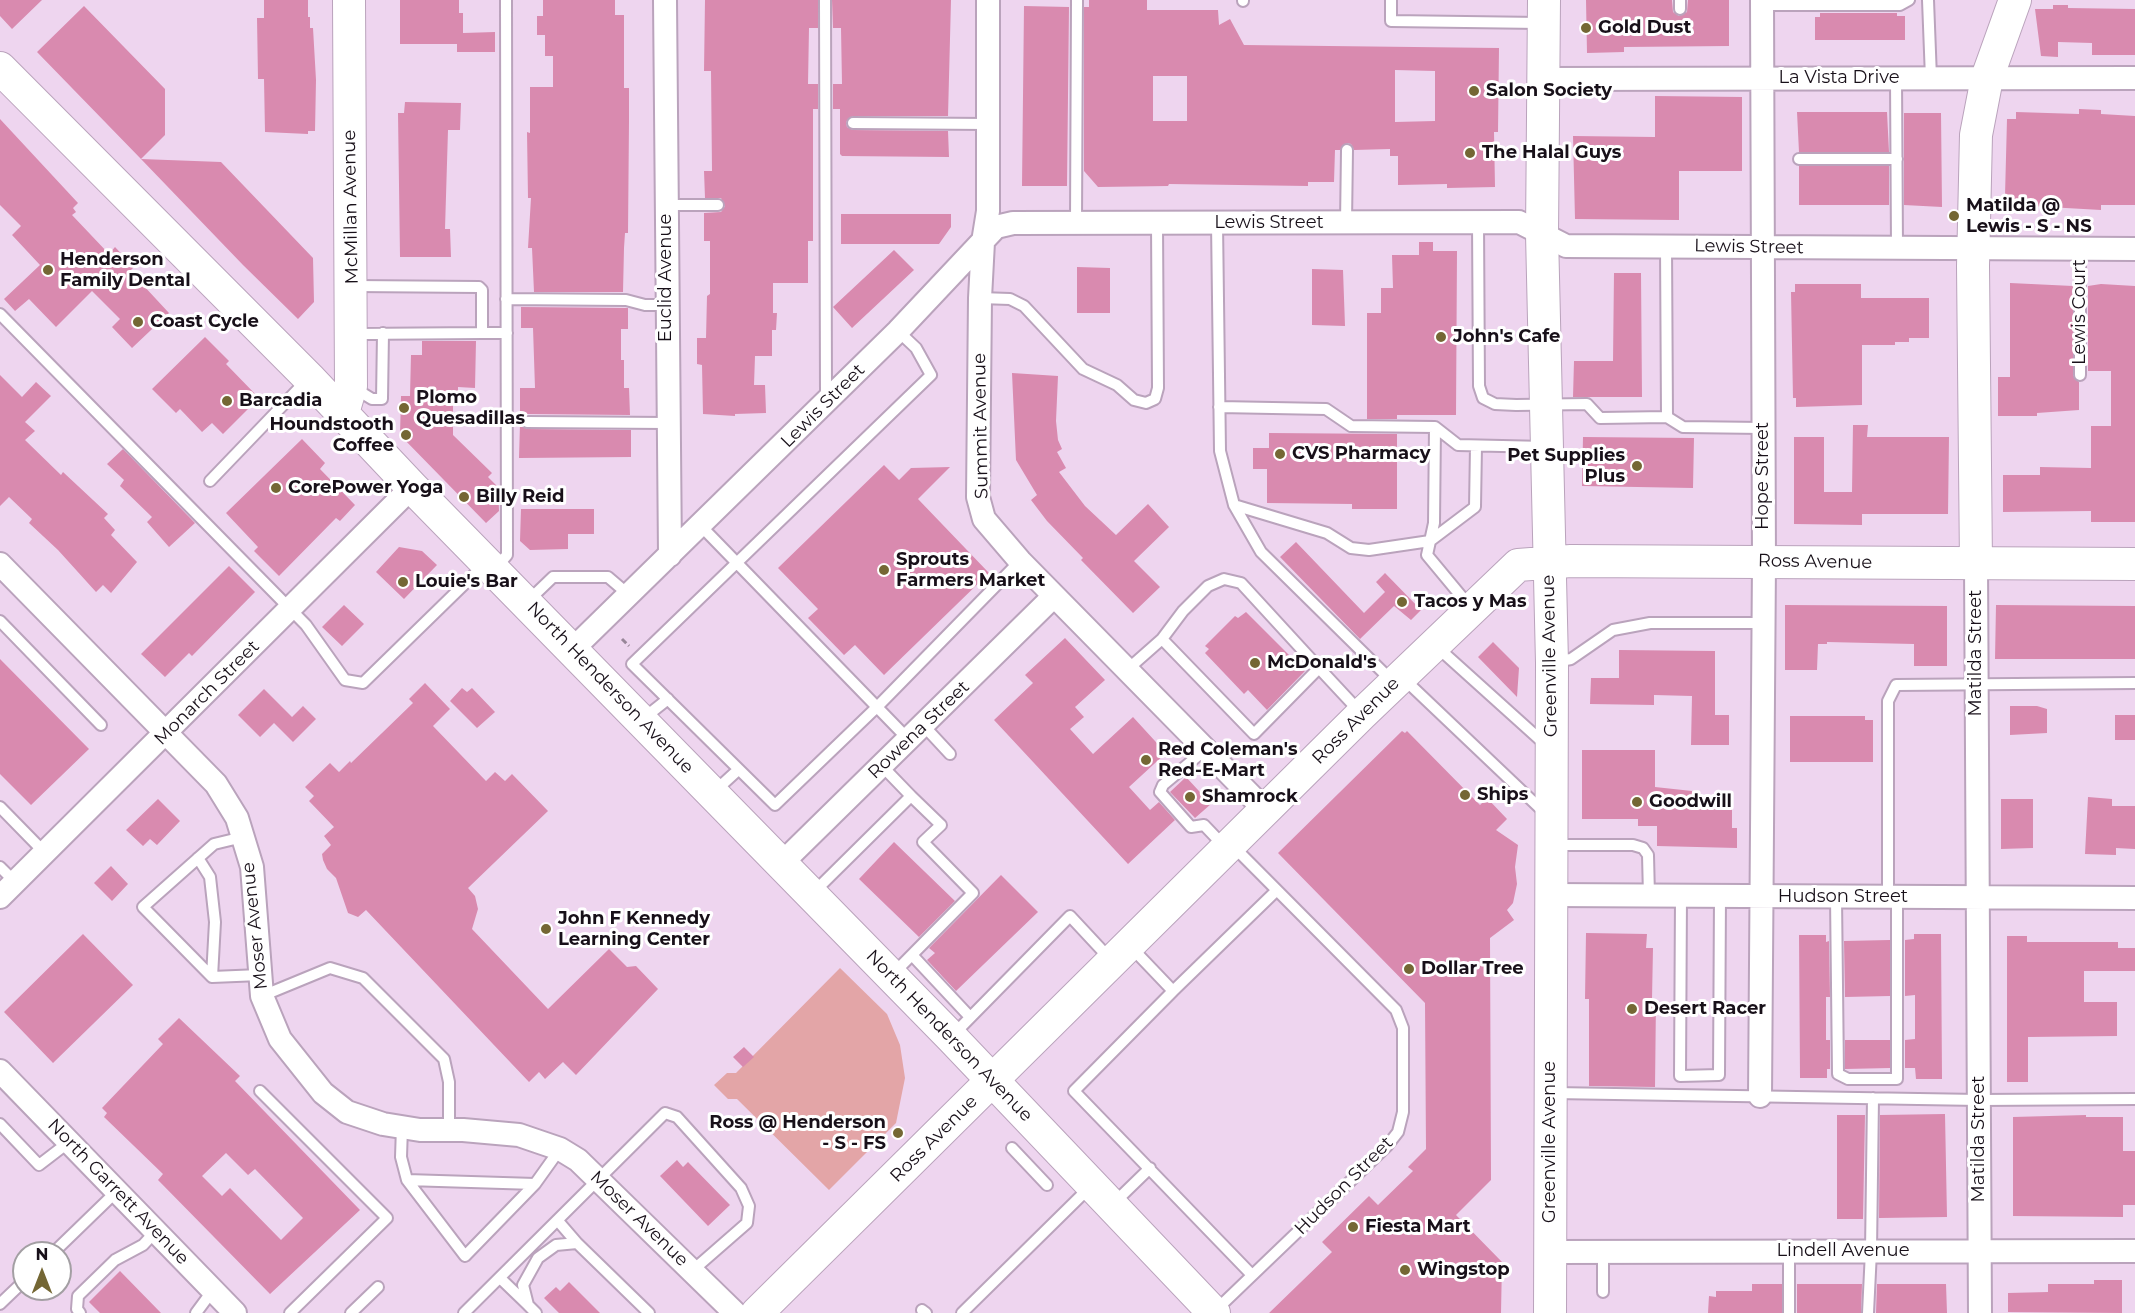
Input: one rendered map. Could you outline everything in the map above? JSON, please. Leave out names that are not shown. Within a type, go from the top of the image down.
[{"type":"street","name":"McMillan Avenue","points":[[347,399],[352,286],[348,0]]},
{"type":"street","name":"Euclid Avenue","points":[[665,0],[667,423],[670,555]]},
{"type":"street","name":"Summit Avenue","points":[[988,0],[988,211],[982,242],[980,298],[978,497],[984,519],[1020,561],[1266,811]]},
{"type":"street","name":"Matilda Street","points":[[1980,1313],[1973,248],[1976,135],[1987,78],[2015,0]]},
{"type":"street","name":"Hope Street","points":[[1760,1096],[1764,562],[1762,3]]},
{"type":"street","name":"Greenville Avenue","points":[[1544,11],[1542,234],[1552,663],[1550,1313]]},
{"type":"street","name":"North Henderson Avenue","points":[[0,68],[309,378],[347,399],[412,487],[812,894],[902,965],[961,1027],[993,1081],[1214,1313]]},
{"type":"street","name":"La Vista Drive","points":[[1544,79],[2135,78]]},
{"type":"street","name":"Lewis Street","points":[[572,650],[898,331],[996,227],[1013,224],[1076,223],[1519,222],[1566,246],[2135,249]]},
{"type":"street","name":"Monarch Street","points":[[5,882],[45,853],[412,487]]},
{"type":"street","name":"Ross Avenue","points":[[757,1313],[1362,714],[1518,565],[1548,562],[2135,564]]},
{"type":"street","name":"Moser Avenue","points":[[0,564],[164,735],[216,784],[237,818],[252,867],[261,986],[280,1039],[322,1093],[347,1112],[383,1124],[519,1136],[560,1149],[578,1160],[735,1313]]},
{"type":"street","name":"Rowena Street","points":[[782,863],[1054,596]]},
{"type":"street","name":"Hudson Street","points":[[1551,895],[2135,898]]},
{"type":"street","name":"North Garrett Avenue","points":[[0,1071],[235,1313]]},
{"type":"street","name":"Lindell Avenue","points":[[1551,1252],[2135,1251]]},
{"type":"lane","points":[[0,314],[291,609],[306,625],[345,680],[363,683],[491,566],[507,555],[506,0]]},
{"type":"lane","points":[[825,0],[826,402]]},
{"type":"lane","points":[[1076,223],[1077,0]]},
{"type":"lane","points":[[1391,0],[1391,21],[1544,11]]},
{"type":"lane","points":[[1762,3],[1899,5],[1909,0]]},
{"type":"lane","points":[[1928,0],[1931,78]]},
{"type":"lane","points":[[1896,78],[1897,248]]},
{"type":"lane","points":[[853,123],[987,124]]},
{"type":"lane","points":[[1347,150],[1347,223]]},
{"type":"lane","points":[[1799,159],[1897,159]]},
{"type":"lane","points":[[666,205],[718,205]]},
{"type":"lane","points":[[1478,222],[1479,387],[1483,398],[1495,404],[1587,404],[1600,418],[1667,417],[1683,428],[1763,428]]},
{"type":"lane","points":[[980,298],[1010,299],[1024,306],[1083,369],[1117,385],[1134,400],[1146,403],[1155,399],[1158,388],[1157,223]]},
{"type":"lane","points":[[1217,224],[1220,451],[1234,506],[1261,552],[1398,680],[1551,831],[1642,848],[1648,855],[1649,896]]},
{"type":"lane","points":[[1666,246],[1667,417]]},
{"type":"lane","name":"Lewis Court","points":[[2080,249],[2080,375]]},
{"type":"lane","points":[[352,286],[479,287],[482,290],[482,333]]},
{"type":"lane","points":[[506,299],[626,300],[645,305],[666,305]]},
{"type":"lane","points":[[898,331],[916,348],[931,375],[632,664],[775,805],[878,706],[1020,561]]},
{"type":"lane","points":[[347,399],[382,399],[383,333]]},
{"type":"lane","points":[[351,334],[507,333]]},
{"type":"lane","points":[[210,481],[309,378]]},
{"type":"lane","points":[[1219,407],[1326,409],[1352,426],[1435,427],[1458,445],[1546,447]]},
{"type":"lane","points":[[527,422],[667,423]]},
{"type":"lane","points":[[1435,427],[1434,523],[1427,555],[1471,609]]},
{"type":"lane","points":[[1234,506],[1327,533],[1352,548],[1369,550],[1430,542],[1475,507],[1476,446]]},
{"type":"lane","points":[[701,526],[878,706],[950,754]]},
{"type":"lane","points":[[526,603],[553,577],[608,577],[630,595]]},
{"type":"lane","points":[[1128,669],[1162,639],[1183,611],[1208,586],[1224,579],[1241,583],[1362,714]]},
{"type":"lane","points":[[0,621],[101,725]]},
{"type":"lane","points":[[1552,663],[1571,659],[1613,630],[1650,623],[1763,623]]},
{"type":"lane","points":[[1162,639],[1254,734],[1319,668]]},
{"type":"lane","points":[[1434,644],[1552,750]]},
{"type":"lane","points":[[1836,897],[1838,1074],[1848,1079],[1897,1079],[1888,701],[1896,685],[2135,683]]},
{"type":"lane","points":[[641,720],[668,699]]},
{"type":"lane","name":"Hudson Street","points":[[1206,749],[1163,785],[1160,792],[1191,827],[1204,825],[1276,891],[1395,1010],[1403,1028],[1403,1112],[1398,1132],[1387,1146],[1214,1313]]},
{"type":"lane","points":[[882,766],[941,825],[923,842],[973,893],[902,965]]},
{"type":"lane","points":[[712,793],[738,770]]},
{"type":"lane","points":[[812,894],[911,796]]},
{"type":"lane","points":[[0,807],[45,853]]},
{"type":"lane","points":[[243,837],[214,844],[143,907],[212,977],[261,986],[330,968],[363,978],[444,1059],[449,1082],[449,1130]]},
{"type":"lane","points":[[198,858],[210,877],[215,921],[212,977]]},
{"type":"lane","points":[[1252,1275],[1074,1091],[1276,891]]},
{"type":"lane","points":[[1681,896],[1680,1076],[1719,1075],[1720,896]]},
{"type":"lane","points":[[961,1027],[1070,916],[1173,991]]},
{"type":"lane","points":[[260,1091],[387,1218],[291,1313]]},
{"type":"lane","points":[[1550,1093],[1979,1100],[2135,1099]]},
{"type":"lane","points":[[1868,1313],[1871,1251],[1872,1098]]},
{"type":"lane","points":[[471,1311],[500,1278],[666,1113],[677,1118],[741,1188],[749,1206],[747,1223],[692,1271]]},
{"type":"lane","points":[[0,1124],[39,1165],[69,1142]]},
{"type":"lane","points":[[402,1127],[401,1157],[407,1180],[465,1256],[535,1184],[560,1149]]},
{"type":"lane","points":[[1012,1148],[1047,1185]]},
{"type":"lane","points":[[962,1313],[1102,1195],[1150,1168]]},
{"type":"lane","points":[[407,1180],[535,1184]]},
{"type":"lane","points":[[65,1241],[117,1191]]},
{"type":"lane","points":[[558,1221],[577,1243],[649,1313]]},
{"type":"lane","points":[[80,1313],[76,1309],[78,1296],[115,1260],[143,1245],[156,1231]]},
{"type":"lane","points":[[532,1309],[523,1284],[538,1258],[556,1245],[577,1243]]},
{"type":"lane","points":[[1789,1250],[1789,1313]]},
{"type":"lane","points":[[1603,1252],[1604,1292]]},
{"type":"lane","points":[[500,1278],[532,1309]]},
{"type":"lane","points":[[351,1313],[378,1287]]},
{"type":"lane","points":[[196,1313],[213,1290]]},
{"type":"lane","points":[[0,1304],[12,1292]]},
{"type":"shaded area","points":[[840,968],[887,1014],[900,1045],[905,1078],[896,1123],[829,1190],[737,1099],[728,1099],[714,1085],[727,1073],[736,1073]]},
{"type":"building","points":[[0,0],[42,0],[12,29],[0,16]]},
{"type":"building","points":[[264,0],[308,0],[308,17],[310,17],[310,28],[313,28],[316,80],[315,131],[308,131],[308,134],[265,132],[264,79],[258,79],[257,18],[264,18]]},
{"type":"building","points":[[400,0],[459,0],[459,13],[463,13],[463,33],[495,32],[495,52],[457,52],[457,44],[400,44]]},
{"type":"building","points":[[543,0],[615,0],[615,15],[624,15],[624,88],[629,88],[629,121],[628,233],[625,233],[623,292],[534,292],[532,248],[528,248],[531,198],[528,198],[527,132],[530,133],[530,87],[553,87],[553,56],[545,56],[545,35],[537,35],[537,16],[543,16]]},
{"type":"building","points":[[705,0],[818,0],[818,28],[809,28],[808,84],[818,84],[818,109],[813,109],[813,241],[808,241],[808,283],[773,283],[773,313],[777,313],[776,330],[772,330],[772,356],[755,356],[754,385],[765,385],[766,413],[735,414],[735,416],[703,414],[702,365],[697,364],[697,338],[706,338],[707,296],[710,294],[710,241],[704,241],[704,213],[721,212],[725,206],[721,198],[705,198],[704,171],[712,171],[711,71],[704,71]]},
{"type":"building","points":[[832,0],[951,0],[948,116],[853,116],[846,122],[847,127],[853,130],[948,131],[949,157],[842,156],[840,154],[840,109],[833,109],[833,84],[842,84],[841,28],[833,28]]},
{"type":"building","points":[[1089,0],[1147,0],[1147,10],[1218,10],[1219,25],[1230,19],[1244,45],[1499,48],[1498,132],[1494,132],[1495,187],[1447,188],[1447,184],[1398,185],[1398,156],[1390,156],[1390,149],[1354,150],[1351,144],[1347,143],[1340,150],[1335,150],[1334,182],[1308,182],[1308,186],[1169,184],[1168,186],[1098,187],[1084,171],[1084,7],[1089,7]],"holes":[[[1395,70],[1435,71],[1435,121],[1395,122]],[[1153,76],[1187,76],[1187,121],[1153,121]]]},
{"type":"building","points":[[1586,0],[1672,0],[1673,12],[1679,16],[1687,12],[1688,0],[1729,0],[1729,46],[1624,47],[1624,52],[1587,53]]},
{"type":"building","points":[[2053,5],[2068,5],[2068,8],[2135,9],[2135,55],[2092,55],[2092,43],[2058,42],[2058,57],[2041,56],[2035,9],[2053,9]]},
{"type":"building","points":[[84,6],[165,89],[165,135],[141,159],[37,52]]},
{"type":"building","points":[[1024,6],[1069,7],[1067,186],[1022,186]]},
{"type":"building","points":[[1820,13],[1897,13],[1897,16],[1905,16],[1905,40],[1815,40],[1815,17],[1820,17]]},
{"type":"building","points":[[1655,96],[1742,97],[1742,171],[1679,171],[1679,220],[1575,219],[1573,136],[1655,137]]},
{"type":"building","points":[[405,102],[461,103],[460,130],[448,130],[445,229],[450,229],[451,257],[400,257],[398,113],[404,113]]},
{"type":"building","points":[[2079,109],[2101,110],[2101,114],[2135,116],[2135,205],[2101,205],[2101,210],[2013,205],[2013,196],[2005,196],[2007,119],[2016,119],[2016,112],[2079,114]]},
{"type":"building","points":[[1797,112],[1887,112],[1889,152],[1799,152]]},
{"type":"building","points":[[1904,113],[1941,113],[1942,207],[1904,205]]},
{"type":"building","points":[[0,119],[78,203],[73,208],[76,212],[72,215],[109,254],[115,247],[134,267],[130,271],[169,313],[132,348],[112,327],[120,319],[92,291],[56,327],[29,299],[15,311],[4,299],[40,265],[12,235],[21,226],[0,205]]},
{"type":"building","points":[[141,159],[221,162],[313,258],[314,302],[298,319]]},
{"type":"building","points":[[1799,166],[1889,166],[1889,205],[1799,205]]},
{"type":"building","points":[[841,214],[951,214],[951,227],[939,244],[841,244]]},
{"type":"building","points":[[1419,242],[1433,242],[1433,251],[1457,251],[1456,415],[1397,415],[1397,419],[1367,419],[1367,313],[1381,313],[1381,288],[1393,288],[1392,255],[1419,255]]},
{"type":"building","points":[[894,250],[914,270],[852,328],[833,307]]},
{"type":"building","points":[[1077,267],[1110,268],[1110,313],[1077,313]]},
{"type":"building","points":[[1312,269],[1343,270],[1345,326],[1312,325]]},
{"type":"building","points":[[1614,273],[1641,273],[1642,397],[1573,397],[1574,361],[1613,361]]},
{"type":"building","points":[[2010,283],[2073,286],[2073,375],[2079,382],[2079,410],[2037,413],[2037,416],[1998,416],[1998,377],[2010,377]]},
{"type":"building","points":[[1795,284],[1861,284],[1861,298],[1929,298],[1929,338],[1909,338],[1909,342],[1895,342],[1895,345],[1862,345],[1862,405],[1796,407],[1796,398],[1793,398],[1791,292],[1795,292]]},
{"type":"building","points":[[2101,284],[2135,286],[2135,522],[2091,522],[2091,511],[2003,512],[2003,475],[2040,475],[2040,467],[2091,468],[2091,426],[2111,426],[2111,371],[2088,371],[2088,286]]},
{"type":"building","points":[[521,307],[628,308],[628,329],[621,329],[621,360],[624,360],[624,388],[629,388],[630,415],[527,414],[520,420],[520,388],[535,388],[533,328],[521,328]]},
{"type":"building","points":[[205,337],[229,361],[226,364],[259,398],[223,434],[212,423],[202,432],[180,409],[176,413],[152,389]]},
{"type":"building","points":[[422,341],[476,341],[475,388],[458,387],[458,397],[453,397],[453,435],[492,473],[488,477],[498,487],[499,511],[486,523],[400,435],[401,396],[410,396],[411,355],[422,355]]},
{"type":"building","points":[[1012,373],[1058,376],[1056,421],[1058,440],[1062,449],[1057,452],[1066,468],[1059,472],[1085,506],[1116,535],[1148,504],[1169,527],[1134,561],[1160,587],[1133,613],[1081,560],[1083,558],[1047,521],[1031,500],[1037,495],[1016,460]]},
{"type":"building","points":[[0,375],[22,397],[36,382],[51,396],[25,422],[35,431],[25,440],[61,475],[63,472],[108,514],[104,518],[115,530],[111,535],[137,562],[111,593],[103,585],[96,592],[58,550],[29,523],[32,519],[9,497],[0,506]]},
{"type":"building","points":[[520,424],[527,429],[631,430],[631,457],[519,458]]},
{"type":"building","points":[[1853,425],[1868,425],[1867,437],[1949,437],[1948,514],[1862,514],[1862,525],[1794,524],[1794,437],[1824,437],[1824,492],[1852,492]]},
{"type":"building","name":"CVS Pharmacy","points":[[1269,433],[1397,434],[1397,509],[1352,509],[1352,504],[1267,503],[1267,469],[1253,469],[1253,448],[1269,448]]},
{"type":"building","name":"Pet Supplies Plus","points":[[1583,437],[1694,438],[1693,488],[1582,486]]},
{"type":"building","points":[[302,439],[325,463],[320,469],[355,505],[340,521],[336,518],[279,576],[254,551],[258,547],[226,513]]},
{"type":"building","points":[[123,449],[195,523],[169,547],[147,522],[152,517],[120,486],[124,480],[107,464]]},
{"type":"building","name":"Sprouts Farmers Market","points":[[884,465],[899,480],[911,468],[950,467],[918,499],[989,573],[884,675],[855,645],[844,655],[808,618],[818,609],[778,568]]},
{"type":"building","points":[[521,509],[594,509],[594,534],[568,534],[568,549],[530,550],[520,541]]},
{"type":"building","points":[[1296,542],[1364,613],[1385,592],[1376,582],[1385,573],[1421,610],[1411,620],[1394,606],[1360,639],[1280,557]]},
{"type":"building","name":"Louie's Bar","points":[[399,547],[422,551],[437,565],[404,599],[376,572]]},
{"type":"building","points":[[229,566],[255,592],[192,656],[189,653],[165,677],[141,654]]},
{"type":"building","points":[[344,605],[364,624],[342,646],[322,627]]},
{"type":"building","points":[[1785,605],[1947,606],[1947,666],[1914,666],[1914,644],[1827,642],[1827,644],[1818,644],[1817,670],[1785,670]]},
{"type":"building","points":[[1996,605],[2135,606],[2135,659],[1995,659]]},
{"type":"building","name":"McDonald's","points":[[1246,612],[1305,671],[1267,710],[1248,690],[1244,694],[1205,653],[1209,649],[1205,646],[1235,616],[1238,618]]},
{"type":"building","points":[[1065,638],[1105,680],[1075,707],[1084,717],[1070,729],[1093,754],[1133,717],[1166,753],[1129,787],[1150,810],[1159,802],[1175,820],[1128,864],[994,720],[1033,683],[1025,675]]},
{"type":"building","points":[[1493,642],[1519,668],[1517,697],[1478,657]]},
{"type":"building","points":[[1619,650],[1715,651],[1715,715],[1729,715],[1729,745],[1691,745],[1692,696],[1654,695],[1654,705],[1590,704],[1591,678],[1619,678]]},
{"type":"building","points":[[0,659],[89,749],[31,805],[0,774]]},
{"type":"building","points":[[425,683],[450,709],[433,726],[486,781],[495,772],[505,781],[512,774],[548,811],[468,888],[475,896],[478,909],[472,929],[548,1009],[609,949],[627,967],[636,966],[658,989],[576,1075],[563,1062],[545,1079],[539,1072],[529,1082],[366,910],[358,917],[348,913],[336,878],[327,869],[323,860],[322,854],[331,845],[324,836],[334,827],[309,801],[314,796],[305,787],[330,763],[339,772],[350,761],[351,763],[413,703],[409,699]]},
{"type":"building","points":[[462,688],[467,692],[472,688],[495,712],[477,728],[450,701]]},
{"type":"building","points":[[264,689],[292,717],[303,706],[316,719],[293,742],[274,723],[260,737],[238,715]]},
{"type":"building","points":[[2010,706],[2037,706],[2047,709],[2047,733],[2010,735]]},
{"type":"building","points":[[2115,715],[2135,715],[2135,740],[2115,740]]},
{"type":"building","points":[[1790,716],[1865,716],[1865,720],[1873,720],[1873,762],[1790,762]]},
{"type":"building","points":[[1402,731],[1405,733],[1407,731],[1480,805],[1487,798],[1507,819],[1496,830],[1518,845],[1515,867],[1517,884],[1513,903],[1507,910],[1514,920],[1490,938],[1491,1180],[1456,1215],[1502,1262],[1501,1313],[1269,1313],[1332,1252],[1322,1242],[1369,1196],[1378,1205],[1413,1171],[1408,1167],[1426,1149],[1425,1003],[1278,853]]},
{"type":"building","name":"Goodwill","points":[[1582,750],[1655,750],[1655,787],[1692,791],[1692,799],[1732,799],[1732,828],[1737,828],[1737,848],[1657,846],[1657,826],[1638,826],[1638,819],[1582,819]]},
{"type":"building","name":"Shamrock","points":[[1186,777],[1211,804],[1195,818],[1170,792]]},
{"type":"building","points":[[2088,797],[2112,799],[2112,806],[2135,806],[2135,849],[2116,848],[2116,855],[2085,854]]},
{"type":"building","points":[[158,799],[180,821],[157,845],[150,839],[143,846],[126,830]]},
{"type":"building","points":[[2001,799],[2033,799],[2033,848],[2001,849]]},
{"type":"building","points":[[894,842],[955,901],[919,937],[859,879]]},
{"type":"building","points":[[111,866],[128,884],[112,901],[94,883]]},
{"type":"building","points":[[1001,875],[1038,912],[956,991],[927,960],[935,953],[929,948]]},
{"type":"building","name":"Desert Racer","points":[[1586,933],[1647,934],[1646,948],[1653,948],[1652,999],[1656,999],[1655,1087],[1589,1086],[1589,999],[1585,999]]},
{"type":"building","points":[[83,934],[133,985],[53,1063],[4,1012]]},
{"type":"building","points":[[1914,934],[1941,934],[1942,1079],[1916,1079],[1915,1068],[1905,1068],[1905,1040],[1915,1039],[1915,995],[1905,996],[1905,940],[1914,939]]},
{"type":"building","points":[[1799,935],[1826,935],[1826,942],[1829,941],[1830,997],[1826,997],[1826,1040],[1830,1040],[1830,1069],[1827,1069],[1827,1078],[1800,1078]]},
{"type":"building","points":[[2007,936],[2027,936],[2027,942],[2118,942],[2118,948],[2135,948],[2135,971],[2084,971],[2084,1002],[2117,1002],[2117,1036],[2028,1037],[2028,1082],[2007,1082]]},
{"type":"building","points":[[1890,940],[1890,996],[1845,997],[1844,941]]},
{"type":"building","points":[[179,1018],[240,1076],[235,1081],[360,1210],[270,1294],[158,1180],[163,1174],[104,1117],[107,1113],[102,1108],[163,1044],[158,1039]],"holes":[[[226,1153],[248,1175],[255,1169],[303,1218],[281,1240],[230,1188],[222,1196],[202,1176]]]},
{"type":"building","points":[[1845,1040],[1890,1040],[1890,1068],[1845,1069]]},
{"type":"building","points":[[744,1047],[754,1057],[743,1067],[733,1057]]},
{"type":"building","points":[[1945,1114],[1947,1217],[1879,1218],[1880,1115]]},
{"type":"building","points":[[1837,1115],[1865,1115],[1863,1219],[1837,1219]]},
{"type":"building","points":[[2086,1115],[2086,1117],[2123,1117],[2123,1151],[2135,1151],[2135,1205],[2123,1205],[2123,1217],[2013,1216],[2013,1117]]},
{"type":"building","points":[[677,1160],[683,1167],[688,1162],[730,1205],[708,1226],[660,1176]]},
{"type":"building","points":[[120,1271],[161,1313],[100,1313],[89,1302]]},
{"type":"building","points":[[2094,1280],[2122,1280],[2122,1313],[2008,1312],[2008,1293],[2048,1292],[2048,1284],[2094,1284]]},
{"type":"building","points":[[569,1282],[600,1313],[559,1313],[544,1298],[556,1287],[560,1291]]},
{"type":"building","points":[[1752,1284],[1782,1284],[1782,1313],[1708,1313],[1709,1296],[1716,1297],[1716,1291],[1752,1291]]},
{"type":"building","points":[[1797,1284],[1862,1284],[1861,1313],[1797,1313]]},
{"type":"building","points":[[1877,1284],[1946,1284],[1947,1313],[1876,1313]]},
{"type":"place","name":"Gold Dust","points":[[1586,28]]},
{"type":"place","name":"Salon Society","points":[[1474,91]]},
{"type":"place","name":"The Halal Guys","points":[[1470,153]]},
{"type":"place","name":"Matilda @ Lewis - S - NS","points":[[1954,216]]},
{"type":"place","name":"Henderson Family Dental","points":[[48,270]]},
{"type":"place","name":"Coast Cycle","points":[[138,322]]},
{"type":"place","name":"John's Cafe","points":[[1441,337]]},
{"type":"place","name":"Barcadia","points":[[227,401]]},
{"type":"place","name":"Plomo Quesadillas","points":[[404,408]]},
{"type":"place","name":"Houndstooth Coffee","points":[[406,435]]},
{"type":"place","name":"CVS Pharmacy","points":[[1280,454]]},
{"type":"place","name":"Pet Supplies Plus","points":[[1637,466]]},
{"type":"place","name":"CorePower Yoga","points":[[276,488]]},
{"type":"place","name":"Billy Reid","points":[[464,497]]},
{"type":"place","name":"Sprouts Farmers Market","points":[[884,570]]},
{"type":"place","name":"Louie's Bar","points":[[403,582]]},
{"type":"place","name":"Tacos y Mas","points":[[1402,602]]},
{"type":"place","name":"McDonald's","points":[[1255,663]]},
{"type":"place","name":"Red Coleman's Red-E-Mart","points":[[1146,760]]},
{"type":"place","name":"Ships","points":[[1465,795]]},
{"type":"place","name":"Shamrock","points":[[1190,797]]},
{"type":"place","name":"Goodwill","points":[[1637,802]]},
{"type":"place","name":"John F Kennedy Learning Center","points":[[546,929]]},
{"type":"place","name":"Dollar Tree","points":[[1409,969]]},
{"type":"place","name":"Desert Racer","points":[[1632,1009]]},
{"type":"place","name":"Ross @ Henderson - S - FS","points":[[898,1133]]},
{"type":"place","name":"Fiesta Mart","points":[[1353,1227]]},
{"type":"place","name":"Wingstop","points":[[1405,1270]]}]
